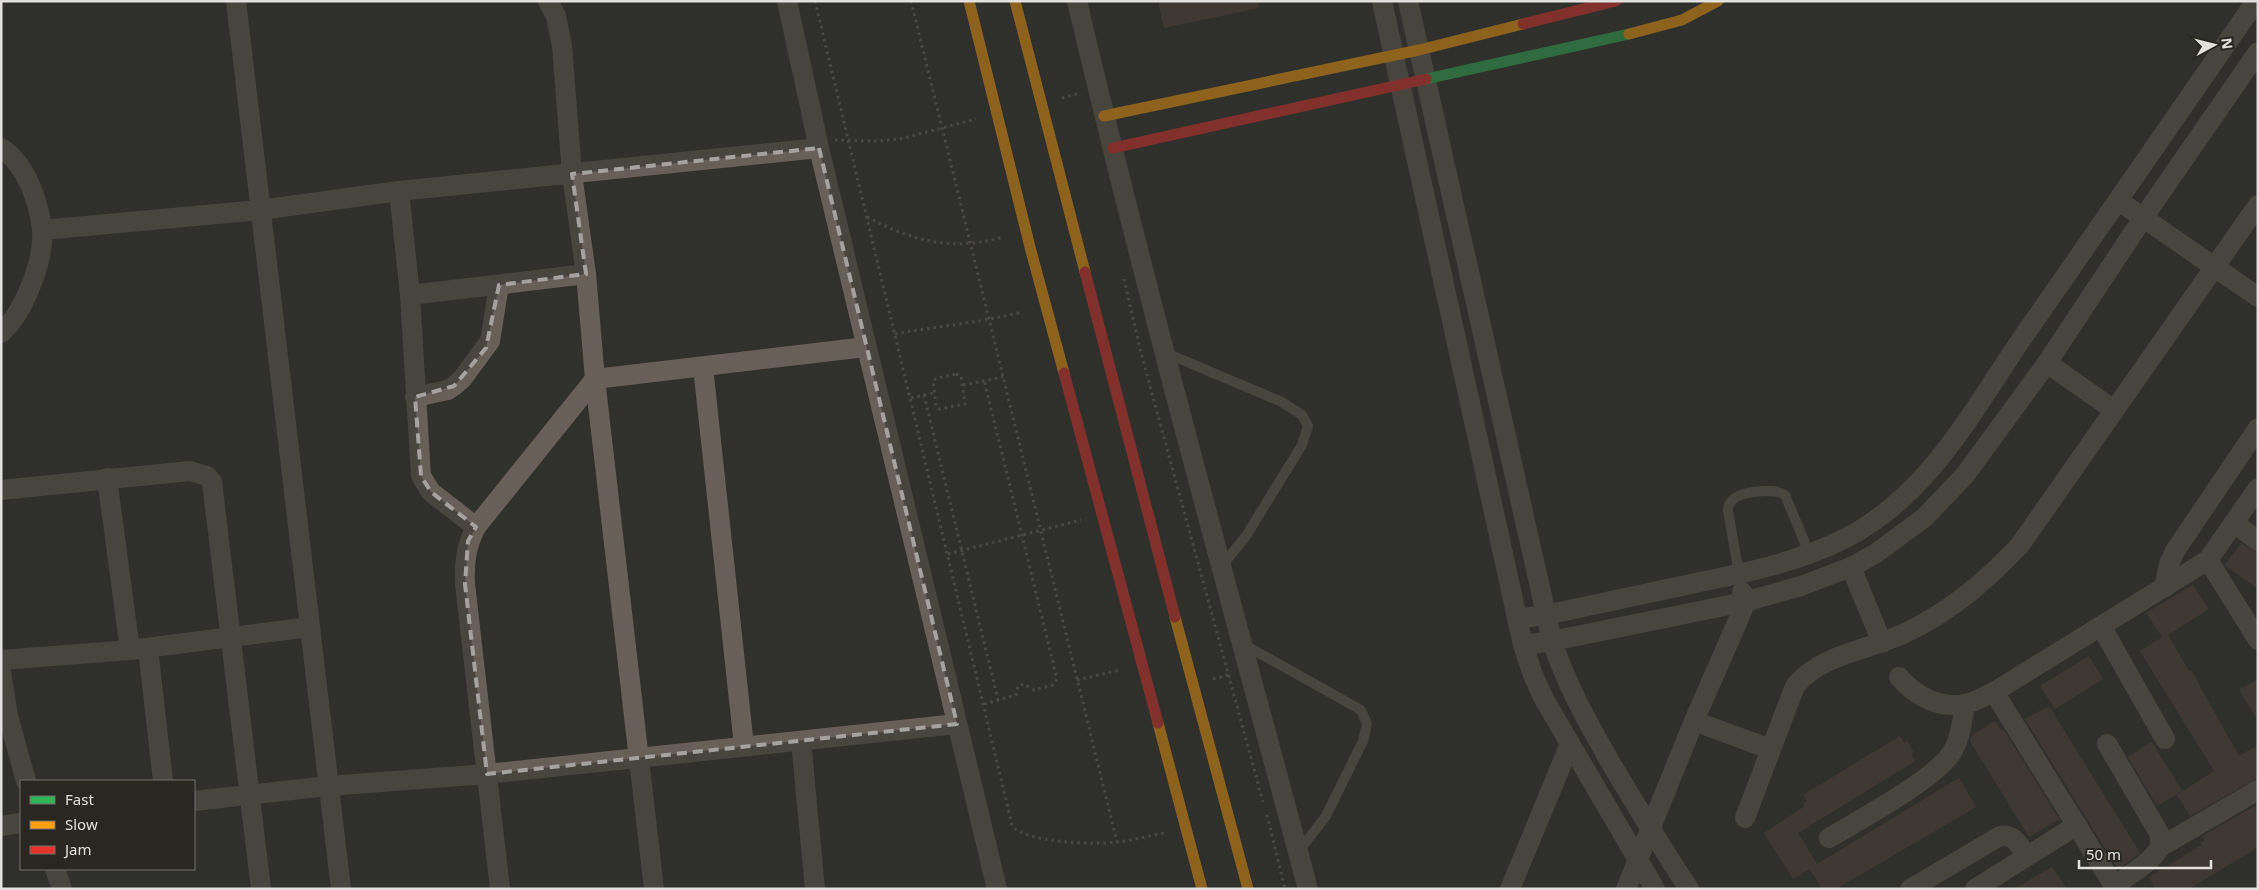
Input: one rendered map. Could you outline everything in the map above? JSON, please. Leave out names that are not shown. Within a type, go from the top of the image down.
[{"type":"main road","points":[[969,1],[1031,251],[1202,889]]},
{"type":"main road","points":[[1015,1],[1040,104],[1180,638],[1248,889]]},
{"type":"main road","points":[[1104,116],[1394,56],[1616,1]]},
{"type":"main road","points":[[1113,148],[1650,30],[1682,20],[1718,1]]},
{"type":"street","points":[[236,1],[341,889]]},
{"type":"street","points":[[548,1],[556,16],[562,46],[572,174],[586,274],[595,379],[654,889]]},
{"type":"street","points":[[787,1],[818,144],[866,347],[997,889]]},
{"type":"street","points":[[1077,1],[1104,116],[1165,353],[1308,889]]},
{"type":"street","points":[[1382,1],[1523,645],[1533,675],[1570,744],[1655,889]]},
{"type":"street","points":[[1408,1],[1552,641],[1561,669],[1578,706],[1649,829],[1689,889]]},
{"type":"street","points":[[1517,619],[1545,615],[1739,574],[1809,553],[1843,539],[1877,519],[1902,500],[1946,452],[2015,348],[2119,201],[2256,1]]},
{"type":"street","points":[[1523,645],[1552,641],[1776,594],[1820,580],[1851,567],[1902,536],[1944,498],[1965,475],[2047,363],[2143,218],[2258,52]]},
{"type":"street","points":[[42,230],[260,210],[399,191],[572,174],[818,144]]},
{"type":"street","points":[[1,148],[11,154],[28,181],[36,201],[42,230],[39,256],[30,290],[18,314],[1,333]]},
{"type":"street","points":[[399,191],[410,295],[421,476],[431,492],[476,528]]},
{"type":"street","points":[[2119,201],[2258,297]]},
{"type":"street","points":[[1745,818],[1795,686],[1804,676],[1826,661],[1882,643],[1928,621],[1953,606],[1995,572],[2020,545],[2213,266],[2258,205]]},
{"type":"street","points":[[410,295],[586,274]]},
{"type":"street","points":[[415,397],[448,390],[454,386],[486,348],[491,336],[490,328],[500,285]]},
{"type":"street","points":[[500,889],[465,584],[464,563],[468,541],[476,528],[595,379],[866,347]]},
{"type":"street","points":[[2047,363],[2114,410]]},
{"type":"street","points":[[703,367],[744,746]]},
{"type":"street","points":[[2164,588],[2168,564],[2175,551],[2258,428]]},
{"type":"street","points":[[1,490],[190,471],[207,476],[212,482],[215,491],[230,636],[261,889]]},
{"type":"street","points":[[107,478],[163,780]]},
{"type":"street","points":[[1899,677],[1918,695],[1932,702],[1965,704],[1994,692],[2208,560],[2258,488]]},
{"type":"street","points":[[2234,523],[2258,541]]},
{"type":"street","points":[[1809,553],[1820,580]]},
{"type":"street","points":[[2208,560],[2258,640]]},
{"type":"street","points":[[1851,567],[1882,643]]},
{"type":"street","points":[[1626,889],[1694,721],[1743,609],[1744,602],[1739,574]]},
{"type":"street","points":[[2101,626],[2164,739]]},
{"type":"street","points":[[1,660],[139,649],[310,627]]},
{"type":"street","points":[[1,672],[8,716],[26,780]]},
{"type":"street","points":[[1994,692],[2115,887],[2151,858],[2160,847],[2258,790]]},
{"type":"street","points":[[1830,838],[1899,795],[1942,764],[1952,753],[1958,738],[1965,704]]},
{"type":"street","points":[[1694,721],[1770,749]]},
{"type":"street","points":[[195,801],[249,793],[487,774],[640,759],[744,746],[957,724]]},
{"type":"street","points":[[801,741],[814,889]]},
{"type":"street","points":[[1510,889],[1570,744]]},
{"type":"street","points":[[2107,744],[2159,833],[2160,847]]},
{"type":"street","points":[[1,826],[20,823]]},
{"type":"street","points":[[1975,889],[2077,825]]},
{"type":"street","points":[[1910,889],[2000,836],[2005,835],[2014,838],[2027,856]]},
{"type":"street","points":[[56,870],[62,889]]},
{"type":"lane","points":[[1165,353],[1282,402],[1302,415],[1308,426],[1297,453],[1246,536],[1221,568]]},
{"type":"lane","points":[[1739,574],[1728,512],[1730,502],[1739,496],[1772,490],[1785,495],[1809,553]]},
{"type":"lane","points":[[1242,643],[1361,710],[1367,724],[1363,741],[1326,816],[1298,852]]},
{"type":"path","points":[[911,1],[1117,842]]},
{"type":"path","points":[[816,2],[1014,829],[1021,833],[1061,841],[1117,842],[1164,833]]},
{"type":"path","points":[[1040,104],[1098,89]]},
{"type":"path","points":[[818,144],[848,140],[900,139],[998,114]]},
{"type":"path","points":[[866,217],[906,236],[927,242],[948,244],[970,243],[1003,237]]},
{"type":"path","points":[[895,334],[947,325],[989,321],[1022,312]]},
{"type":"path","points":[[958,373],[966,402],[939,409],[936,406],[934,393],[932,383],[937,378],[958,373]]},
{"type":"path","points":[[962,385],[1003,377]]},
{"type":"path","points":[[984,380],[1057,682],[1053,685],[1034,690],[1024,684],[1018,686],[1016,695],[984,704]]},
{"type":"path","points":[[911,398],[934,393]]},
{"type":"path","points":[[924,395],[998,700]]},
{"type":"path","points":[[948,554],[1084,520]]},
{"type":"highlighted area","points":[[819,148],[957,724],[487,774],[465,584],[468,541],[476,527],[431,492],[421,476],[415,397],[454,386],[486,348],[499,285],[586,274],[572,174]]},
{"type":"building","points":[[1158,1],[1258,1],[1259,8],[1164,28]]},
{"type":"building","points":[[2241,543],[2258,553],[2258,589],[2225,565]]},
{"type":"building","points":[[2193,585],[2209,609],[2168,635],[2189,671],[2191,670],[2239,756],[2258,745],[2258,778],[2190,816],[2177,795],[2214,771],[2140,651],[2162,637],[2146,613]]},
{"type":"building","points":[[2089,656],[2103,679],[2055,709],[2040,686]]},
{"type":"building","points":[[2258,679],[2258,721],[2239,690]]},
{"type":"building","points":[[2049,706],[2140,853],[2118,869],[2025,719]]},
{"type":"building","points":[[1995,721],[2002,731],[2004,730],[2059,819],[2029,837],[1970,741],[1971,736]]},
{"type":"building","points":[[1900,736],[1904,743],[1907,741],[1914,753],[1911,754],[1915,761],[1798,833],[1817,864],[1959,778],[1976,807],[1836,889],[1822,889],[1810,869],[1793,879],[1764,833],[1805,806],[1803,804],[1807,801],[1803,795]]},
{"type":"building","points":[[2152,742],[2182,791],[2157,806],[2128,757]]},
{"type":"building","points":[[2258,804],[2258,847],[2189,889],[2156,889],[2149,877],[2202,845],[2200,843],[2205,840],[2202,836]]},
{"type":"building","points":[[2052,867],[2067,889],[2015,889],[2036,876]]},
{"type":"traffic: fast","points":[[1426,79],[1629,34]]},
{"type":"traffic: slow","points":[[969,1],[1031,251],[1064,373]]},
{"type":"traffic: slow","points":[[1015,1],[1085,272]]},
{"type":"traffic: slow","points":[[1629,34],[1682,20],[1718,1]]},
{"type":"traffic: slow","points":[[1104,116],[1419,50],[1523,24]]},
{"type":"traffic: slow","points":[[1175,617],[1248,889]]},
{"type":"traffic: slow","points":[[1158,723],[1202,889]]},
{"type":"traffic: jam","points":[[1523,24],[1616,1]]},
{"type":"traffic: jam","points":[[1113,148],[1426,79]]},
{"type":"traffic: jam","points":[[1085,272],[1175,617]]},
{"type":"traffic: jam","points":[[1064,373],[1158,723]]}]
